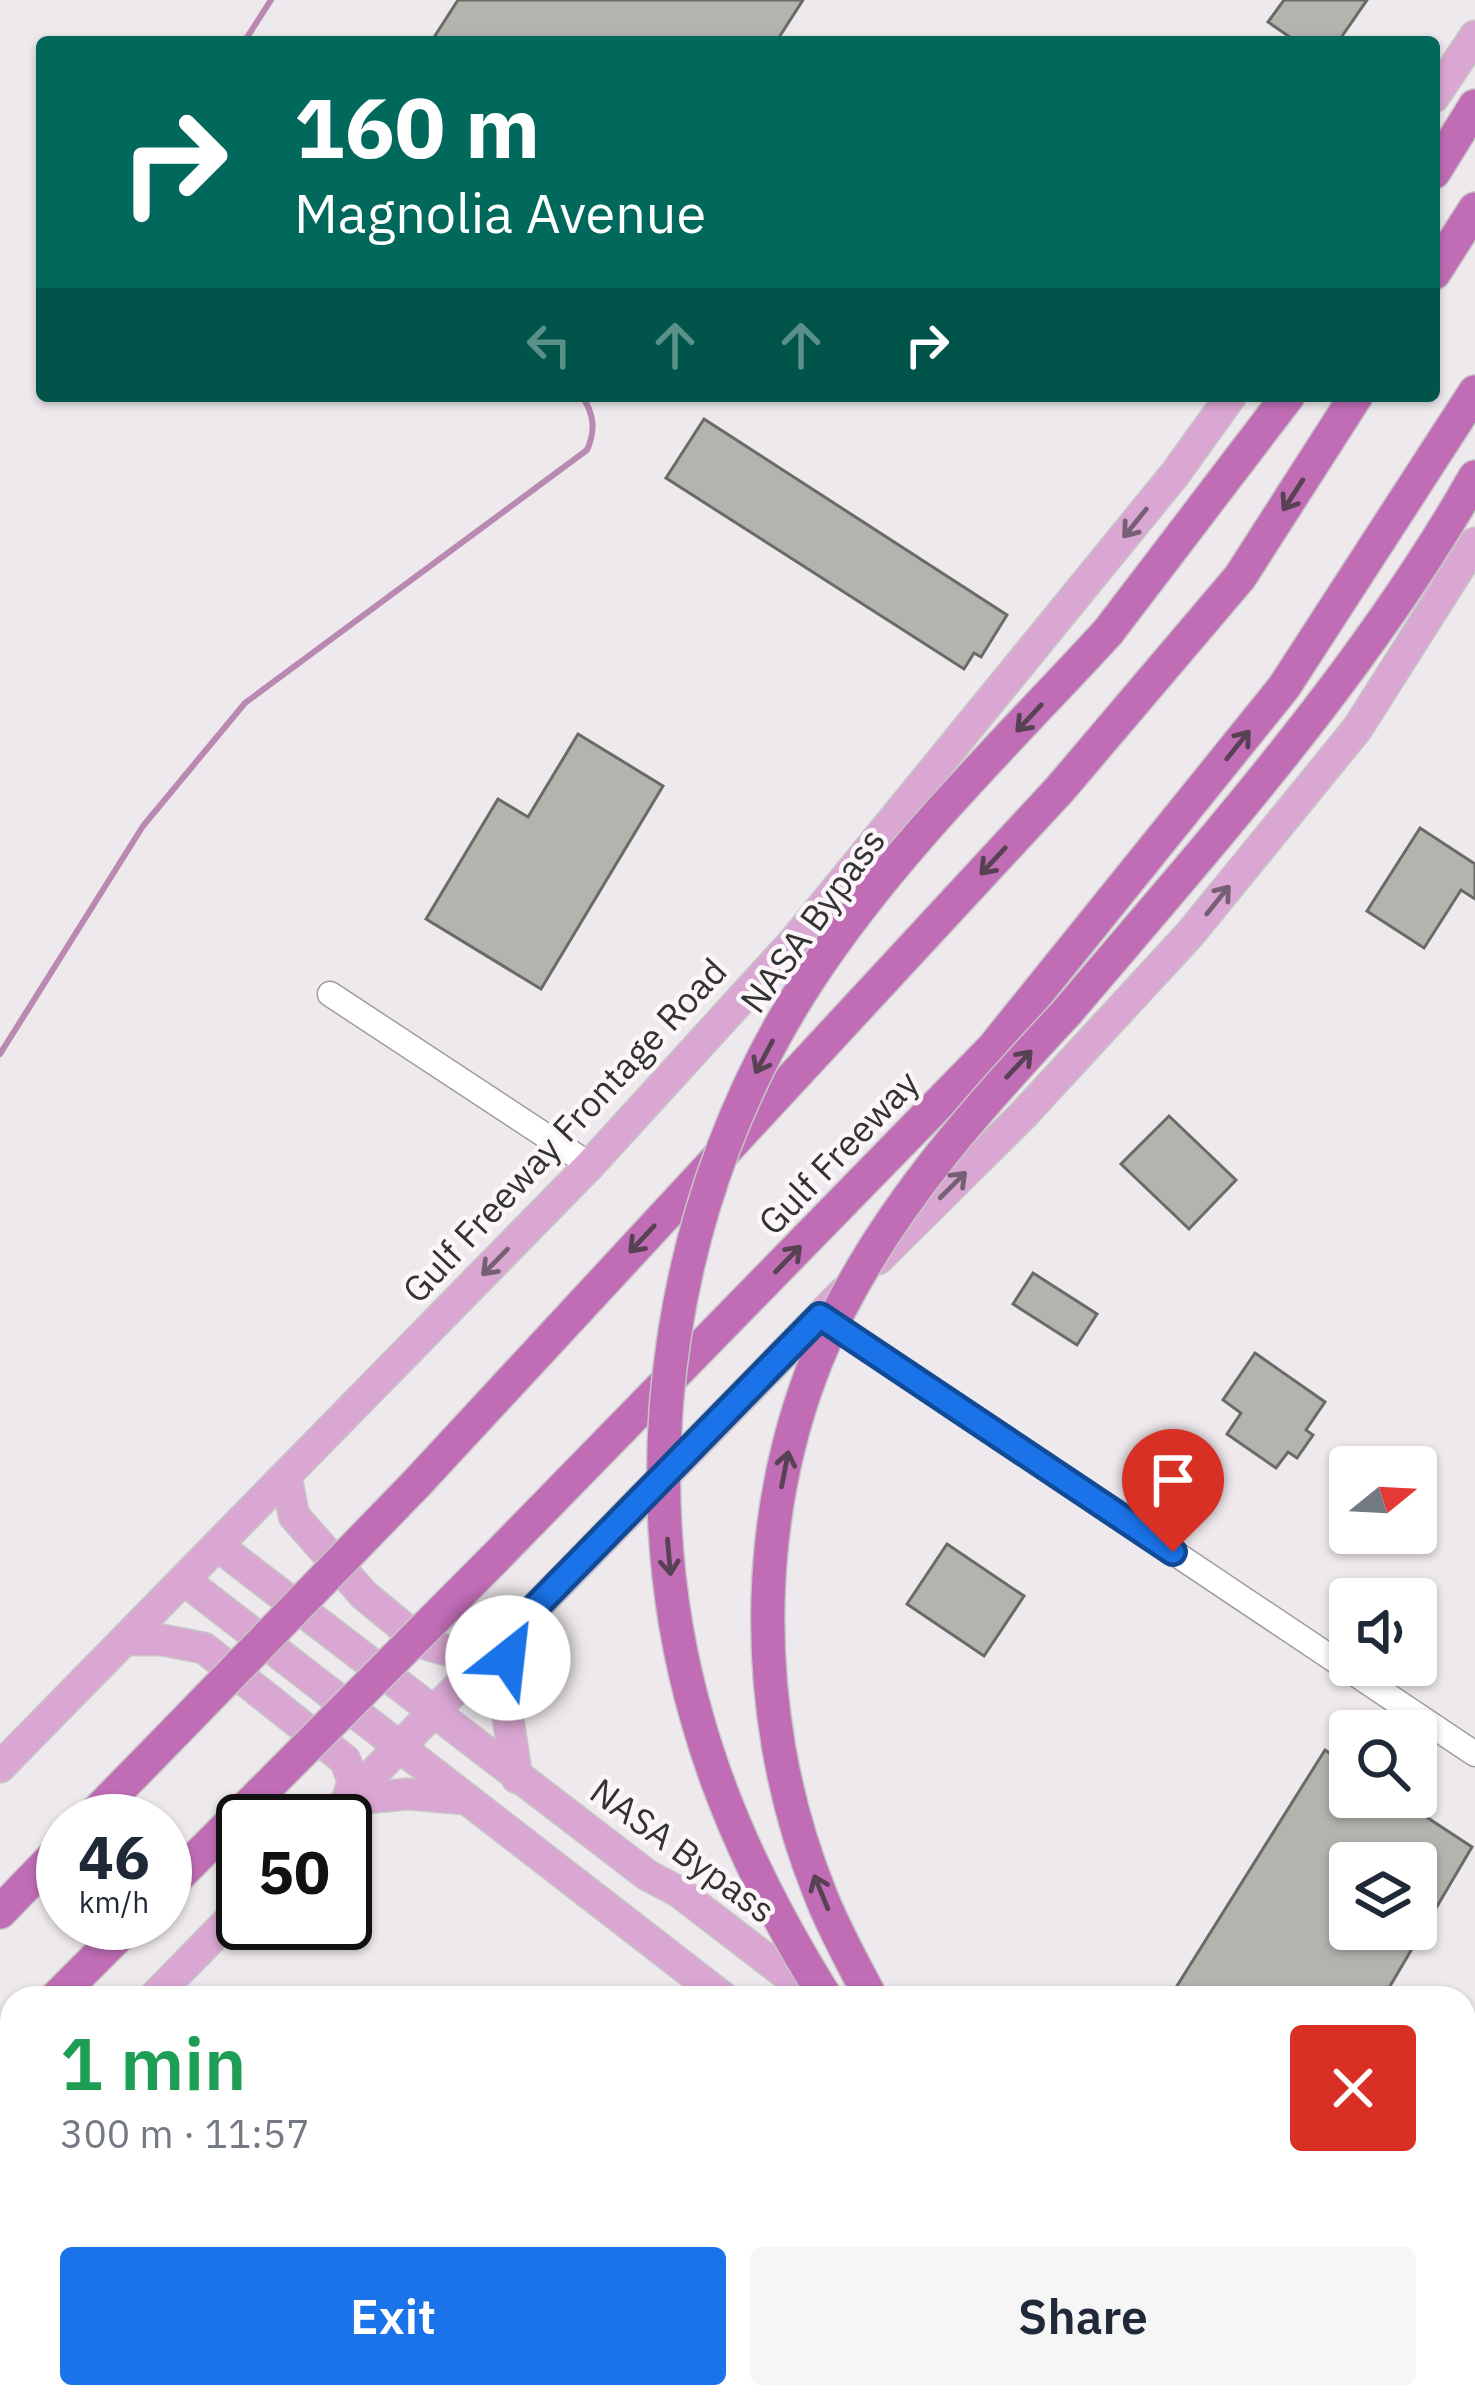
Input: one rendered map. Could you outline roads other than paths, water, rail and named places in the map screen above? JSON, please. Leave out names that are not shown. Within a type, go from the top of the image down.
[{"type":"highway","points":[[1440,162],[1475,106]]},
{"type":"highway","points":[[1440,264],[1475,209]]},
{"type":"highway","name":"Gulf Freeway","points":[[192,1862],[993,1048],[1284,688],[1475,392]]},
{"type":"highway","name":"NASA Bypass","points":[[815,1986],[730,1816],[696,1714],[674,1603],[665,1482],[669,1383],[681,1301],[708,1189],[728,1134],[778,1029],[810,976],[879,882],[1108,632],[1283,402]]},
{"type":"highway","points":[[114,1794],[416,1484],[1060,789],[1240,577],[1351,402]]},
{"type":"highway","name":"NASA Bypass","points":[[865,1986],[819,1892],[773,1731],[772,1557],[785,1462],[806,1384],[841,1307],[882,1238],[974,1113],[1067,1012],[1331,695],[1424,562],[1475,477]]},
{"type":"highway","points":[[0,1912],[36,1875]]},
{"type":"highway","points":[[68,1986],[104,1950]]},
{"type":"main road","points":[[1440,88],[1475,36]]},
{"type":"main road","name":"Gulf Freeway Frontage Road","points":[[0,1767],[590,1166],[796,939],[1175,474],[1227,402]]},
{"type":"main road","points":[[353,1794],[820,1316],[1024,1115],[1190,934],[1358,729],[1475,543]]},
{"type":"main road","points":[[286,1476],[294,1516],[364,1595],[422,1643],[453,1652],[490,1654]]},
{"type":"main road","name":"NASA Bypass","points":[[218,1546],[646,1876],[679,1892],[805,1986]]},
{"type":"main road","points":[[184,1580],[708,1986]]},
{"type":"main road","points":[[513,1630],[503,1685],[517,1778]]},
{"type":"main road","points":[[125,1640],[162,1640],[204,1648],[345,1760],[352,1781],[346,1794]]},
{"type":"main road","points":[[372,1802],[407,1794],[466,1799]]},
{"type":"main road","points":[[165,1986],[216,1934]]},
{"type":"street","points":[[330,994],[590,1166]]},
{"type":"street","points":[[820,1316],[1475,1754]]},
{"type":"waterway","points":[[248,36],[271,0]]},
{"type":"waterway","points":[[0,1054],[143,826],[245,703],[587,450],[592,422],[585,402]]}]
